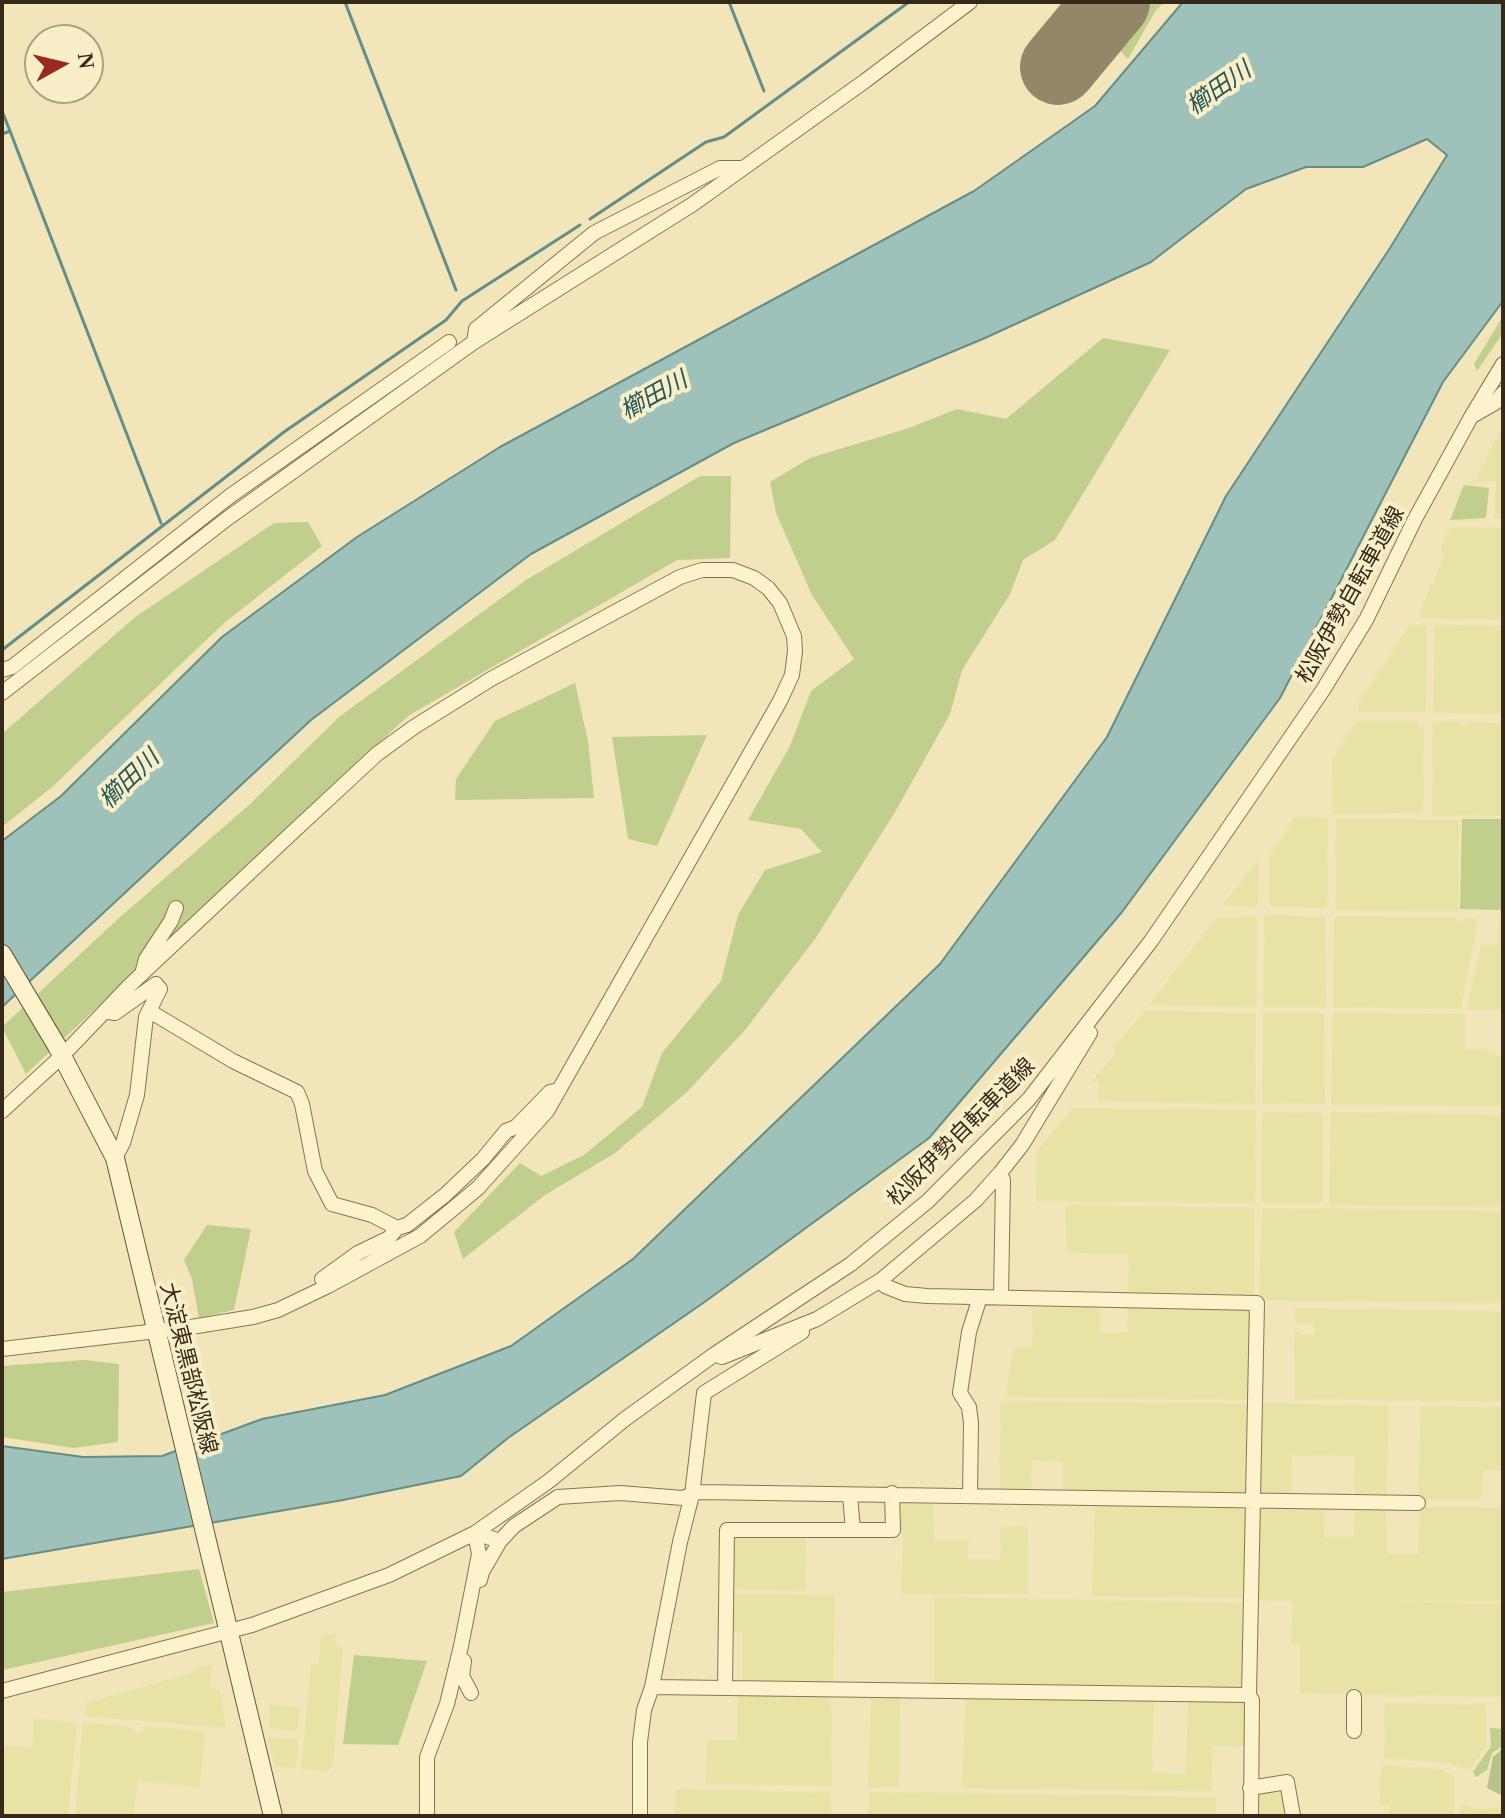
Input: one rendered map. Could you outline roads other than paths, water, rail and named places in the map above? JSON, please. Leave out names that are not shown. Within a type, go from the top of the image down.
[{"type":"main road","name":"大淀東黒部松阪線","points":[[2,954],[60,1051],[115,1158],[273,1816]]},
{"type":"street","points":[[2,693],[228,518],[474,342],[693,204],[970,2]]},
{"type":"street","points":[[474,342],[476,329],[594,233],[720,168],[742,168]]},
{"type":"street","points":[[2,670],[12,667],[241,488],[449,342]]},
{"type":"street","name":"松阪伊勢自転車道線","points":[[2,1691],[228,1627],[389,1575],[475,1533],[549,1481],[625,1419],[715,1354],[827,1282],[928,1201],[1029,1099],[1151,941],[1323,690],[1366,620],[1415,519],[1503,364]]},
{"type":"street","points":[[1471,417],[1495,403],[1503,393]]},
{"type":"street","points":[[2,1111],[60,1051],[107,1011],[142,974],[377,754],[414,727],[491,679],[680,577],[702,570],[733,570],[761,583],[780,603],[794,636],[792,675],[780,701],[547,1111],[478,1188],[420,1236],[292,1303],[253,1317],[158,1334],[2,1349]]},
{"type":"street","points":[[142,974],[146,959],[176,908]]},
{"type":"street","points":[[107,1011],[115,1013],[156,984],[160,989],[146,1017],[137,1095],[123,1143],[115,1158]]},
{"type":"street","points":[[151,1012],[233,1061],[297,1092],[315,1171],[332,1204],[372,1215],[397,1228]]},
{"type":"street","points":[[715,1354],[722,1357],[817,1319],[881,1280],[976,1200],[1022,1145],[1093,1028],[1094,1015]]},
{"type":"street","points":[[292,1303],[305,1289],[358,1253],[389,1238],[397,1228],[407,1225],[445,1195],[483,1159],[506,1131],[516,1127],[550,1092],[560,1090]]},
{"type":"street","points":[[1000,1173],[1003,1180],[1001,1297]]},
{"type":"street","points":[[881,1280],[885,1286],[905,1294],[1257,1303],[1249,1695],[1252,1700],[1251,1816]]},
{"type":"street","points":[[970,1496],[971,1423],[969,1407],[960,1393],[969,1332],[980,1297]]},
{"type":"street","points":[[640,1816],[640,1742],[644,1710],[652,1687],[692,1495],[704,1393],[812,1326],[817,1319]]},
{"type":"street","points":[[461,1646],[467,1645],[482,1572],[500,1541],[514,1526],[558,1497],[620,1493],[683,1498],[698,1492],[892,1493],[1418,1503]]},
{"type":"street","points":[[725,1688],[727,1530],[893,1530],[892,1493]]},
{"type":"street","points":[[850,1495],[853,1530]]},
{"type":"street","points":[[427,1816],[427,1757],[447,1704],[461,1646],[479,1554],[475,1533],[500,1541]]},
{"type":"street","points":[[461,1646],[464,1656],[462,1676],[464,1685],[471,1693]]},
{"type":"street","points":[[652,1687],[1249,1695]]},
{"type":"street","points":[[1354,1697],[1354,1731]]},
{"type":"street","points":[[1250,1788],[1287,1782],[1293,1816]]},
{"type":"water","name":"櫛田川","points":[[1183,2],[1503,2],[1503,301],[1443,382],[1280,698],[1122,912],[929,1138],[706,1301],[508,1438],[461,1476],[343,1500],[2,1559],[2,1446],[83,1457],[162,1456],[262,1419],[385,1395],[511,1346],[633,1259],[940,964],[1107,737],[1226,496],[1390,248],[1447,155],[1427,139],[1363,167],[1306,167],[1246,189],[1151,262],[985,338],[734,443],[531,554],[311,720],[2,1007],[2,841],[61,796],[222,637],[357,537],[500,447],[974,191],[1095,106]]},
{"type":"waterway","points":[[345,2],[456,290]]},
{"type":"waterway","points":[[729,2],[764,91]]},
{"type":"waterway","points":[[590,219],[706,142],[724,137],[909,2]]},
{"type":"waterway","points":[[2,111],[10,131]]},
{"type":"waterway","points":[[2,134],[10,131],[161,523]]},
{"type":"waterway","points":[[2,650],[284,432],[446,320],[462,301],[580,225]]}]
